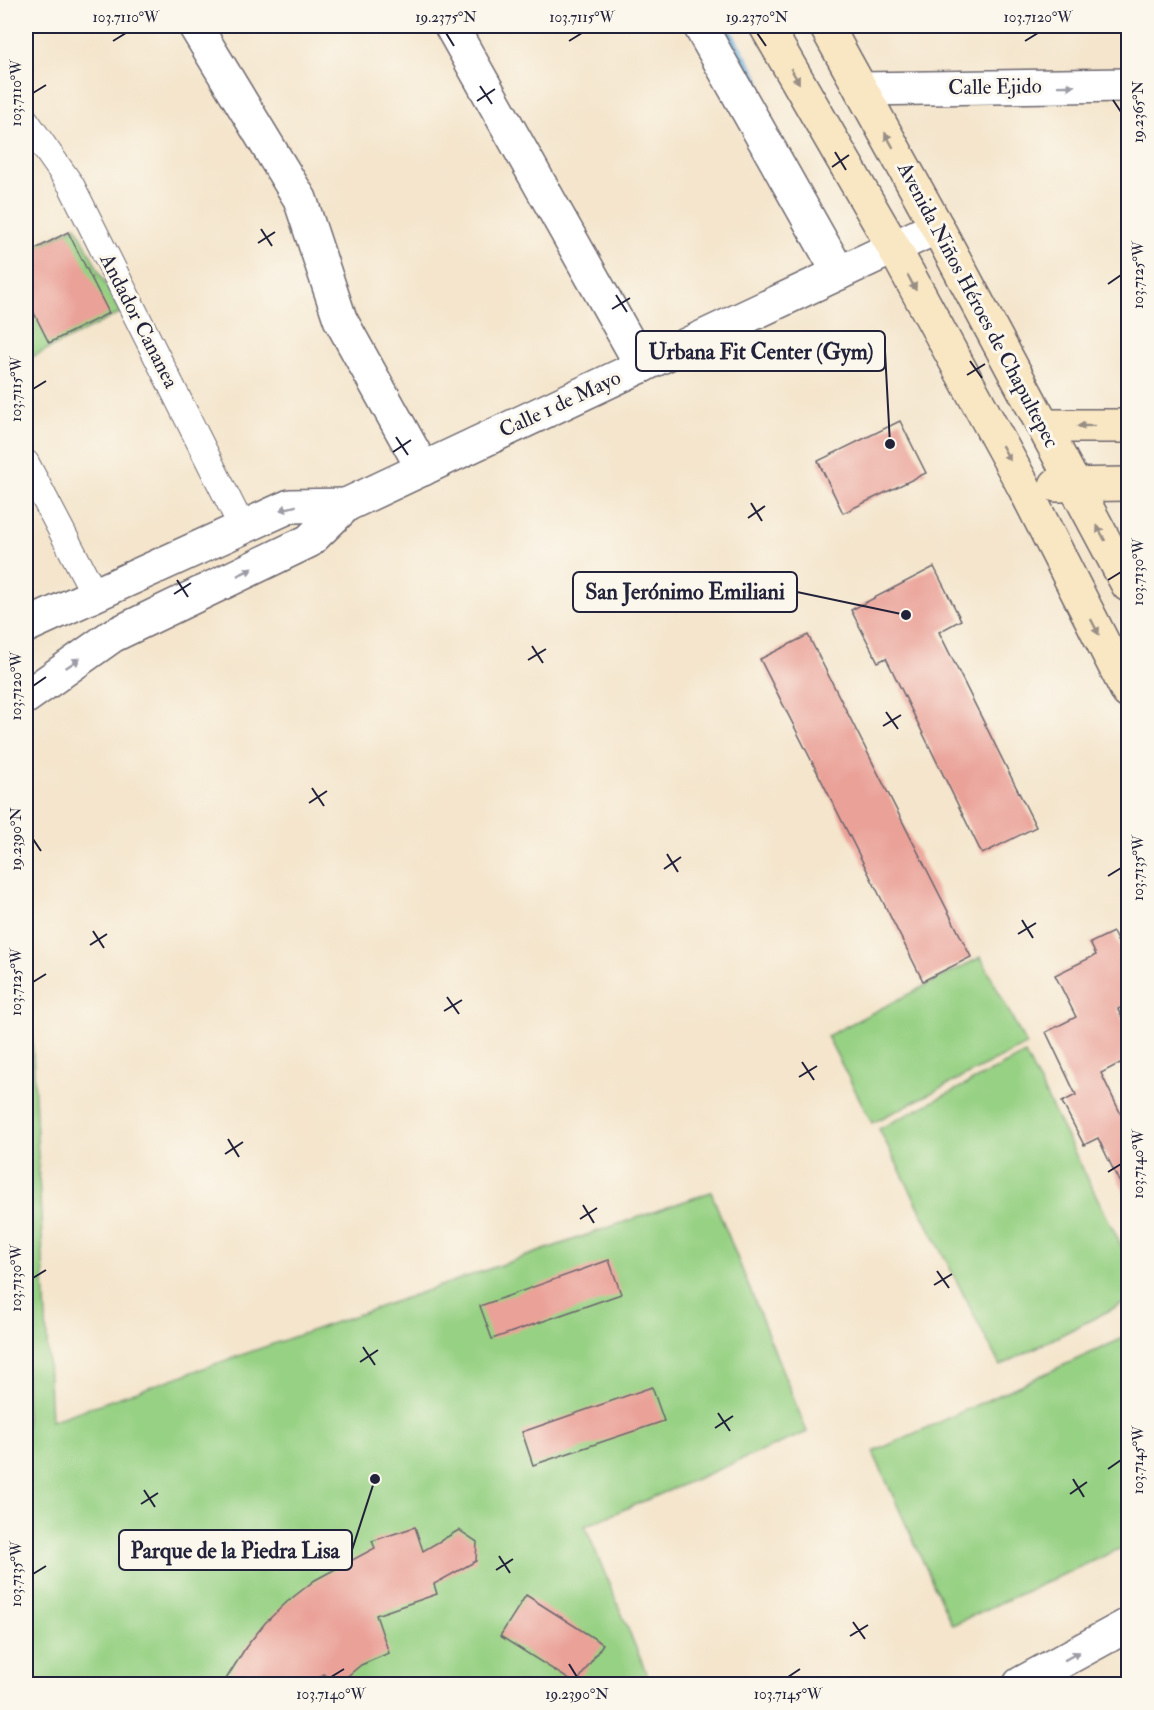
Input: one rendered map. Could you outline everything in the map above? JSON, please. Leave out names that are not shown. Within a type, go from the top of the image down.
[{"type":"main road","points":[[766,26],[894,248],[1024,486],[1128,692]]},
{"type":"main road","name":"Avenida Niños Héroes de Chapultepec","points":[[826,26],[937,227],[1128,585]]},
{"type":"main road","points":[[1044,426],[1128,426]]},
{"type":"main road","points":[[1024,486],[1128,484]]},
{"type":"street","points":[[195,26],[300,199],[340,319],[423,469]]},
{"type":"street","points":[[451,26],[642,366]]},
{"type":"street","points":[[700,26],[839,273]]},
{"type":"street","name":"Calle Ejido","points":[[861,89],[1128,85]]},
{"type":"street","name":"Andador Cananea","points":[[26,121],[71,185],[242,527]]},
{"type":"street","name":"Calle 1 de Mayo","points":[[26,697],[112,636],[309,541],[346,505],[937,227]]},
{"type":"street","points":[[26,464],[94,593]]},
{"type":"street","name":"Calle 1 de Mayo","points":[[26,626],[94,593],[290,506],[346,505]]},
{"type":"street","points":[[1020,1684],[1128,1625]]},
{"type":"green space","points":[[76,226],[120,313],[26,360],[26,251]]},
{"type":"green space","points":[[26,913],[51,1421],[711,1192],[807,1432],[585,1526],[651,1684],[26,1684]]},
{"type":"green space","points":[[981,957],[1026,1045],[872,1123],[827,1036]]},
{"type":"green space","points":[[1025,1054],[1128,1259],[1128,1301],[1000,1366],[879,1129]]},
{"type":"green space","points":[[1128,1336],[1128,1545],[952,1625],[873,1452]]},
{"type":"building","points":[[68,232],[109,313],[49,343],[26,297],[26,254]]},
{"type":"building","points":[[900,421],[926,473],[843,513],[818,461]]},
{"type":"building","points":[[934,567],[961,620],[939,632],[1036,827],[982,854],[886,658],[878,662],[851,610]]},
{"type":"building","points":[[808,635],[971,957],[923,981],[760,659]]},
{"type":"building","points":[[1113,932],[1128,964],[1128,1004],[1118,1009],[1128,1030],[1128,1059],[1101,1073],[1128,1129],[1128,1200],[1098,1138],[1084,1145],[1062,1102],[1076,1095],[1046,1032],[1076,1017],[1055,975],[1096,955],[1090,943]]},
{"type":"building","points":[[609,1260],[621,1294],[492,1339],[480,1306]]},
{"type":"building","points":[[652,1387],[664,1421],[533,1465],[522,1432]]},
{"type":"building","points":[[415,1527],[423,1551],[459,1530],[477,1542],[476,1561],[434,1584],[437,1594],[376,1615],[389,1653],[361,1665],[338,1684],[324,1674],[312,1684],[223,1684],[246,1647],[265,1623],[287,1602],[315,1580],[375,1548],[372,1541]]},
{"type":"building","points":[[526,1595],[603,1644],[576,1684],[500,1636]]},
{"type":"waterway","points":[[724,26],[757,82]]},
{"type":"place","name":"Urbana Fit Center (Gym)","points":[[890,444]]},
{"type":"place","name":"San Jerónimo Emiliani","points":[[906,615]]},
{"type":"place","name":"Parque de la Piedra Lisa","points":[[375,1479]]}]
